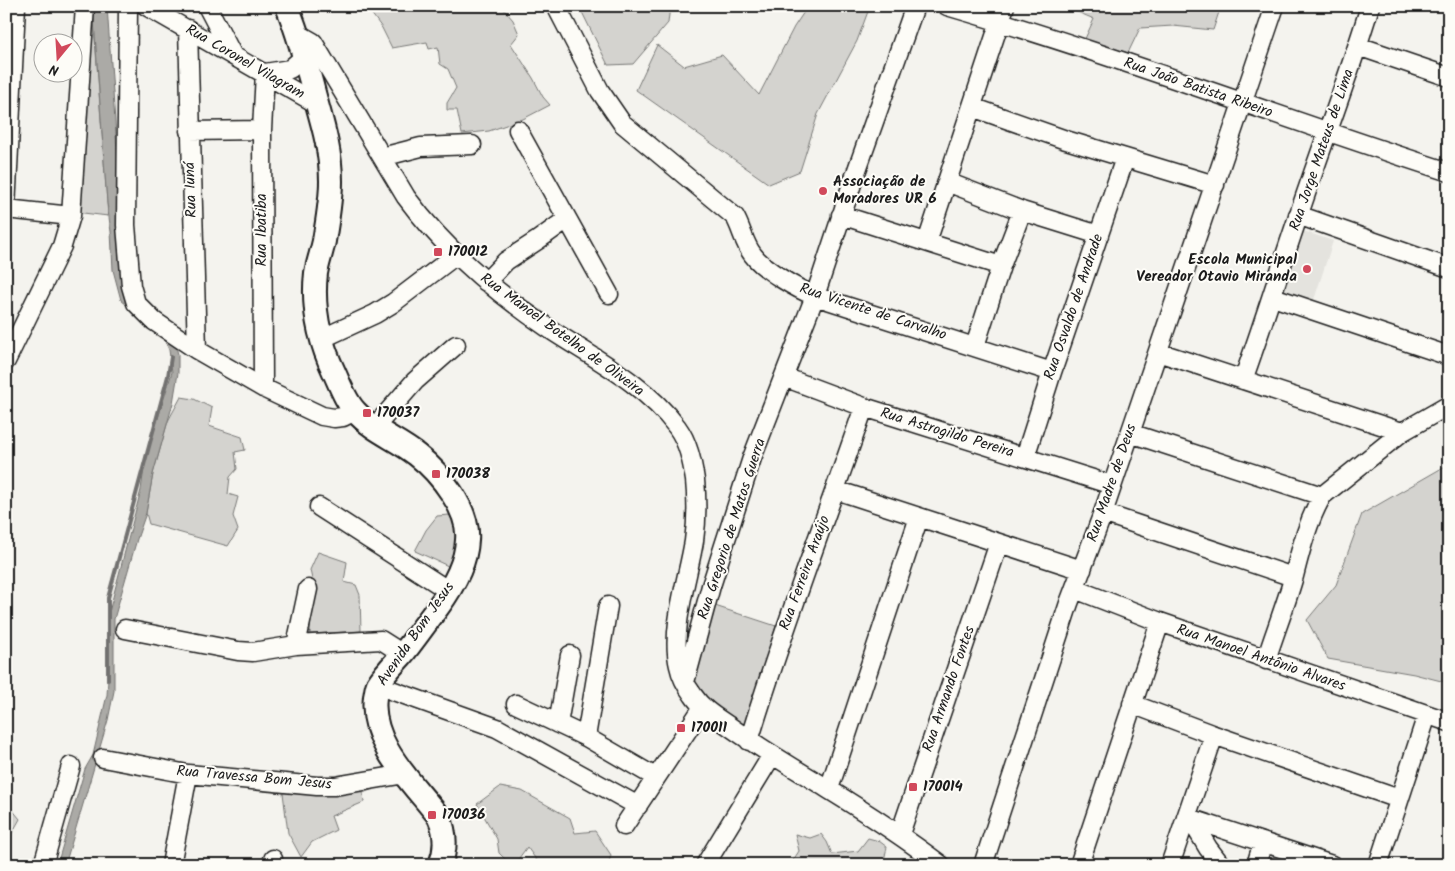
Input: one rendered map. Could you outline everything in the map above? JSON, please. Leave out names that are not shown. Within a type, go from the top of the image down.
[{"type":"main road","name":"Avenida Bom Jesus","points":[[287,6],[305,56],[326,134],[331,182],[324,240],[316,272],[315,302],[318,326],[322,339],[334,372],[355,411],[374,428],[417,455],[436,473],[447,486],[461,510],[466,527],[468,540],[462,564],[449,591],[403,654],[377,685],[374,716],[380,735],[390,753],[439,817],[444,828],[446,843],[440,865]]},
{"type":"street","points":[[16,6],[6,210],[71,216]]},
{"type":"street","points":[[6,361],[62,246],[71,216],[85,6]]},
{"type":"street","points":[[128,6],[126,225],[131,286],[136,303],[144,312],[197,350],[263,388],[322,416],[343,417],[355,411]]},
{"type":"street","name":"Rua Coronel Vilagram","points":[[146,6],[317,104]]},
{"type":"street","points":[[206,6],[232,55]]},
{"type":"street","name":"Rua Vicente de Carvalho","points":[[556,6],[600,91],[622,123],[734,217],[742,229],[749,249],[759,262],[798,289],[815,296],[1052,372]]},
{"type":"street","name":"Rua Gregorio de Matos Guerra","points":[[685,682],[711,586],[749,467],[815,296],[841,215],[914,6]]},
{"type":"street","name":"Rua João Batista Ribeiro","points":[[947,6],[1003,14],[1159,73],[1327,133],[1449,172]]},
{"type":"street","name":"Rua Madre de Deus","points":[[983,865],[1075,589],[1103,513],[1243,103],[1274,6]]},
{"type":"street","name":"Rua Jorge Mateus de Lima","points":[[1243,380],[1273,297],[1298,215],[1358,46],[1370,6]]},
{"type":"street","points":[[927,242],[1003,14]]},
{"type":"street","name":"Rua Iuná","points":[[188,30],[189,131],[197,350]]},
{"type":"street","name":"Rua Manoel Botelho de Oliveira","points":[[298,34],[313,42],[406,197],[422,219],[456,255],[486,282],[549,328],[626,378],[664,411],[678,428],[687,444],[691,459],[696,509],[694,539],[677,630],[676,649],[679,668],[685,682],[703,708],[772,755],[900,834],[941,865]]},
{"type":"street","points":[[1358,46],[1449,77]]},
{"type":"street","points":[[265,73],[290,69],[305,56]]},
{"type":"street","name":"Rua Ibatiba","points":[[263,388],[262,130],[265,73]]},
{"type":"street","points":[[972,107],[1066,140],[1215,185]]},
{"type":"street","points":[[189,131],[262,130]]},
{"type":"street","points":[[518,130],[609,294]]},
{"type":"street","points":[[382,157],[421,147],[472,145]]},
{"type":"street","name":"Rua Osvaldo de Andrade","points":[[1025,457],[1125,158]]},
{"type":"street","points":[[947,182],[1022,211],[1099,235]]},
{"type":"street","points":[[975,346],[1001,266],[1022,211]]},
{"type":"street","points":[[841,215],[1001,266]]},
{"type":"street","points":[[1298,215],[1449,268]]},
{"type":"street","points":[[486,282],[506,261],[567,219]]},
{"type":"street","points":[[322,339],[375,314],[393,303],[456,255]]},
{"type":"street","points":[[1273,297],[1449,356]]},
{"type":"street","points":[[374,428],[415,381],[456,345]]},
{"type":"street","points":[[1158,352],[1402,432]]},
{"type":"street","name":"Rua Astrogildo Pereira","points":[[784,377],[864,407],[1112,485]]},
{"type":"street","points":[[1266,660],[1294,576],[1301,544],[1314,510],[1322,496],[1402,432],[1449,404]]},
{"type":"street","name":"Rua Ferreira Araújo","points":[[749,740],[778,649],[864,407]]},
{"type":"street","points":[[1130,433],[1322,496]]},
{"type":"street","points":[[836,490],[1082,570]]},
{"type":"street","points":[[319,507],[449,591]]},
{"type":"street","points":[[1103,513],[1294,576]]},
{"type":"street","points":[[829,789],[919,517]]},
{"type":"street","name":"Rua Armando Fontes","points":[[900,834],[999,543]]},
{"type":"street","points":[[296,645],[308,589]]},
{"type":"street","name":"Rua Manoel Antônio Alvares","points":[[1075,589],[1266,660],[1449,722]]},
{"type":"street","points":[[586,737],[608,606]]},
{"type":"street","points":[[1080,865],[1160,622]]},
{"type":"street","points":[[125,629],[238,651],[253,652],[296,645],[381,640],[403,654]]},
{"type":"street","points":[[558,724],[570,655]]},
{"type":"street","points":[[377,685],[497,728],[638,806]]},
{"type":"street","points":[[516,704],[586,737],[656,777]]},
{"type":"street","points":[[1132,704],[1214,735],[1399,799]]},
{"type":"street","points":[[624,826],[703,708]]},
{"type":"street","points":[[1378,865],[1427,715]]},
{"type":"street","points":[[1170,865],[1188,817],[1214,735]]},
{"type":"street","points":[[705,865],[772,755]]},
{"type":"street","name":"Rua Travessa Bom Jesus","points":[[103,758],[188,774],[318,786],[334,786],[405,774]]},
{"type":"street","points":[[43,865],[71,766]]},
{"type":"street","points":[[170,865],[188,774]]},
{"type":"street","points":[[1188,817],[1332,865]]},
{"type":"street","points":[[1188,817],[1220,865]]},
{"type":"street","points":[[1256,865],[1263,842]]},
{"type":"shaded area","points":[[93,6],[107,6],[127,295],[173,337],[178,354],[178,373],[173,403],[153,474],[146,513],[114,619],[114,691],[108,720],[65,865],[57,865],[85,769],[93,755],[107,695],[109,665],[107,620],[141,490],[145,461],[172,372],[169,350],[163,336],[121,300],[113,270]]},
{"type":"shaded area","points":[[366,6],[501,6],[513,20],[519,34],[511,44],[543,97],[550,105],[523,119],[489,131],[462,134],[457,110],[447,110],[447,103],[456,88],[448,69],[440,64],[438,47],[429,49],[427,42],[392,48],[382,28]]},
{"type":"shaded area","points":[[579,6],[670,6],[668,23],[633,64],[608,65]]},
{"type":"shaded area","points":[[808,6],[870,6],[857,41],[818,114],[800,171],[769,184],[636,90],[657,45],[684,66],[722,55],[759,95],[794,27]]},
{"type":"shaded area","points":[[1076,6],[1221,6],[1213,30],[1173,26],[1140,28],[1128,53],[1084,41],[1094,19],[1075,11]]},
{"type":"shaded area","points":[[93,10],[108,216],[75,212]]},
{"type":"shaded area","name":"Escola Municipal Vereador Otavio Miranda","points":[[1303,231],[1333,241],[1311,309],[1281,299]]},
{"type":"shaded area","points":[[181,397],[194,399],[212,408],[209,426],[242,437],[245,450],[235,452],[237,469],[230,477],[228,494],[238,497],[233,516],[238,530],[228,546],[149,524],[146,513],[153,474],[168,421]]},
{"type":"shaded area","points":[[1449,464],[1449,683],[1414,674],[1328,659],[1307,620],[1336,585],[1362,514]]},
{"type":"shaded area","points":[[462,514],[456,558],[448,566],[415,551],[426,530],[437,516]]},
{"type":"shaded area","points":[[318,552],[347,562],[344,582],[356,585],[360,595],[361,631],[310,634],[313,584],[310,570]]},
{"type":"shaded area","points":[[709,604],[776,626],[747,723],[742,727],[721,712],[697,688],[690,684]]},
{"type":"shaded area","points":[[395,780],[363,793],[364,802],[331,816],[336,830],[312,842],[301,857],[288,833],[282,785]]},
{"type":"shaded area","points":[[500,787],[522,791],[570,818],[575,833],[595,831],[611,855],[608,865],[540,865],[527,847],[514,865],[511,865],[499,853],[497,839],[477,804]]},
{"type":"shaded area","points":[[6,802],[20,819],[12,833],[6,857]]},
{"type":"shaded area","points":[[795,834],[810,838],[821,834],[832,854],[858,851],[868,838],[879,841],[887,847],[883,865],[790,865],[799,851]]},
{"type":"waterway","points":[[108,680],[108,598],[168,376],[171,357]]},
{"type":"place","name":"Associação de Moradores UR 6","points":[[823,191]]},
{"type":"place","name":"170012","points":[[438,252]]},
{"type":"place","name":"Escola Municipal Vereador Otavio Miranda","points":[[1307,269]]},
{"type":"place","name":"170037","points":[[367,413]]},
{"type":"place","name":"170038","points":[[436,474]]},
{"type":"place","name":"170011","points":[[681,728]]},
{"type":"place","name":"170014","points":[[913,787]]},
{"type":"place","name":"170036","points":[[432,815]]}]
